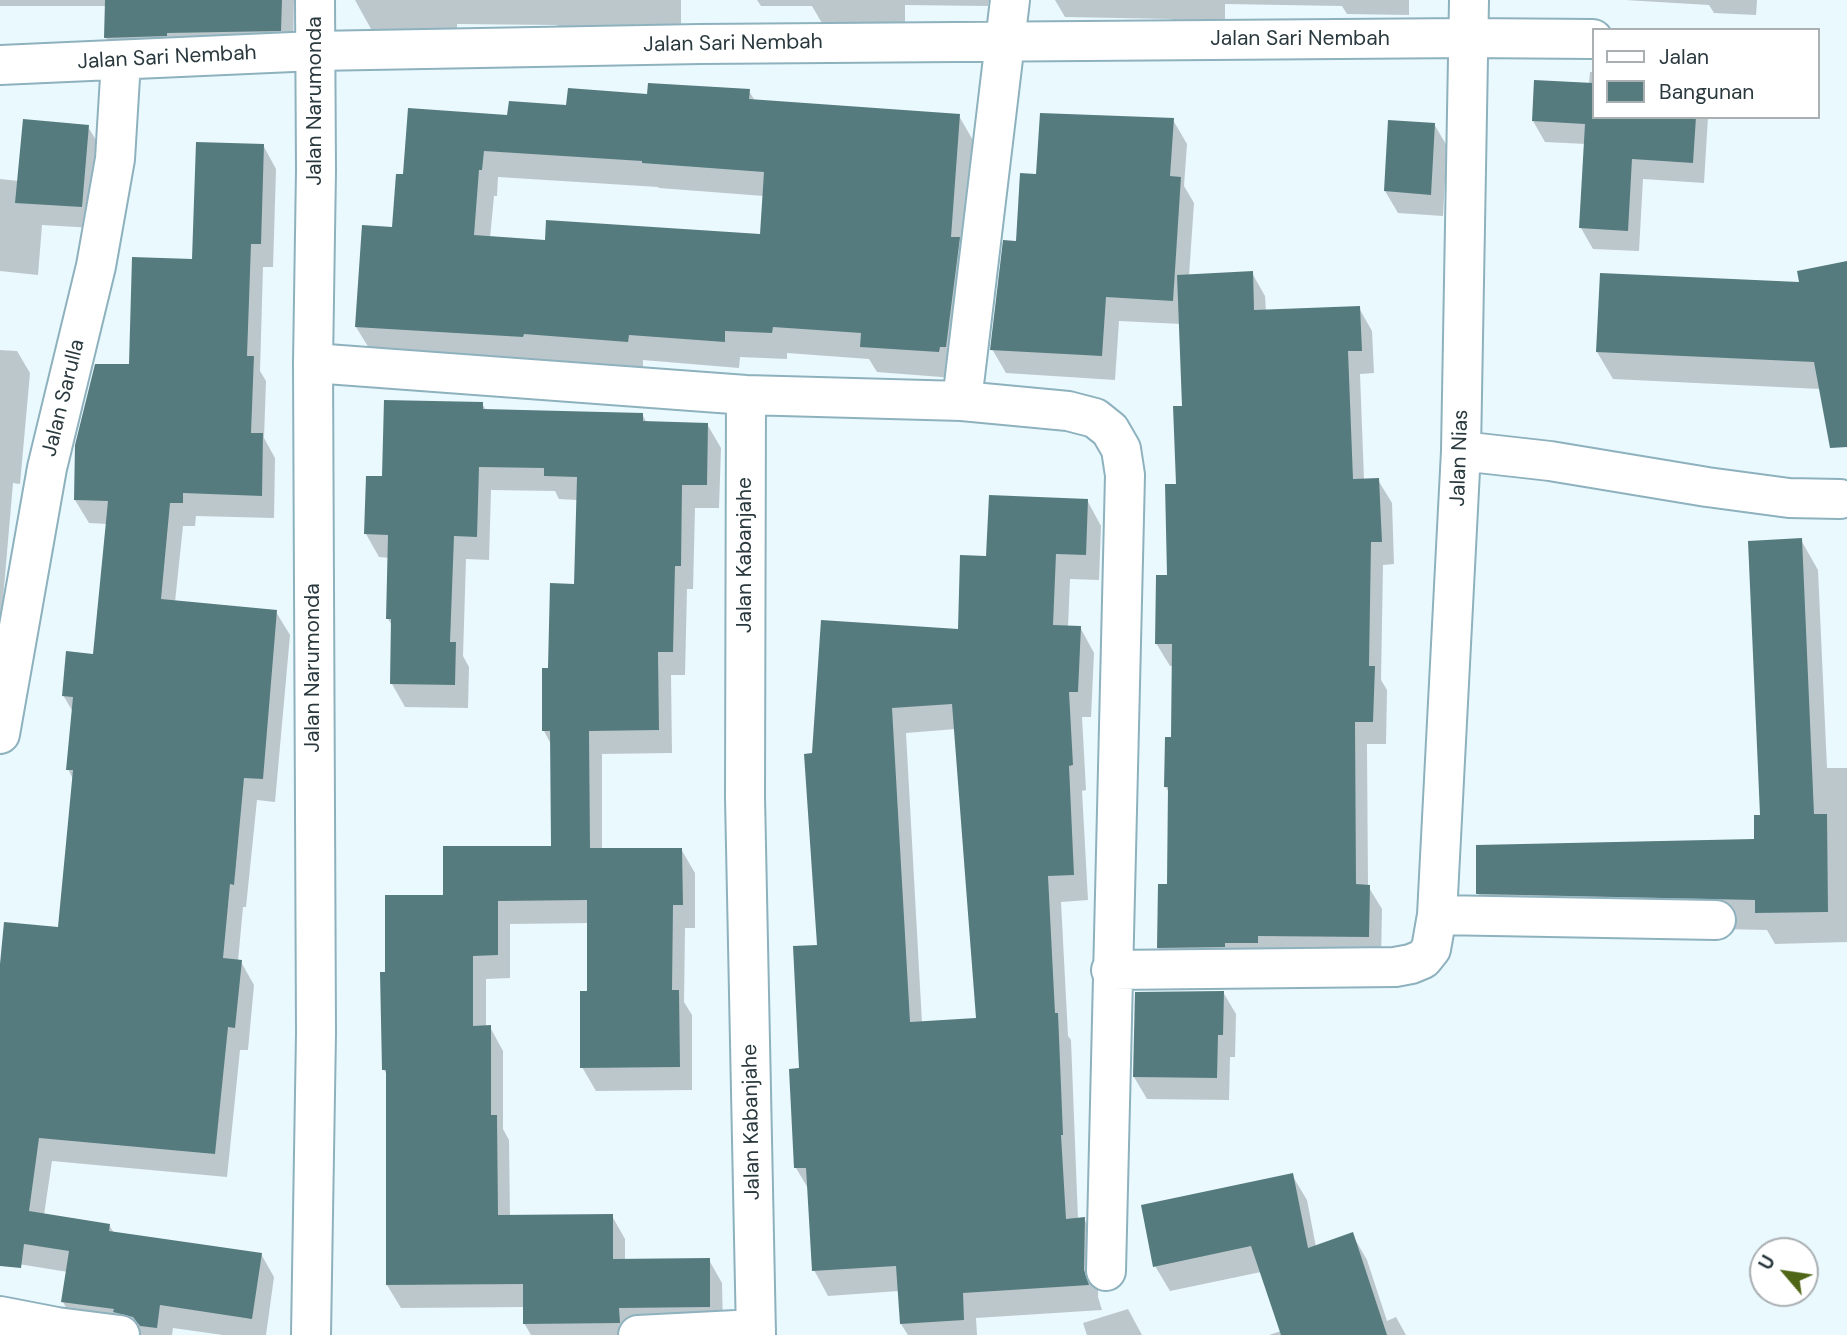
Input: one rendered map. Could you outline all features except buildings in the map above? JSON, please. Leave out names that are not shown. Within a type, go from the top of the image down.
[{"type":"street","name":"Jalan Narumonda","points":[[311,1335],[316,1033],[313,363],[315,0]]},
{"type":"street","points":[[962,401],[1010,0]]},
{"type":"street","name":"Jalan Nias","points":[[1111,970],[1395,967],[1423,959],[1431,949],[1437,915],[1461,451],[1469,0]]},
{"type":"street","name":"Jalan Sari Nembah","points":[[0,65],[315,51],[1004,41],[1591,39]]},
{"type":"street","name":"Jalan Sarulla","points":[[0,734],[47,468],[99,253],[115,159],[121,61]]},
{"type":"street","points":[[313,363],[746,396],[962,401],[1068,411],[1095,418],[1110,430],[1121,449],[1125,475],[1111,970],[1106,1271]]},
{"type":"street","name":"Jalan Kabanjahe","points":[[746,396],[745,797],[756,1332]]},
{"type":"street","points":[[1461,451],[1550,461],[1789,498],[1840,499]]},
{"type":"street","points":[[1437,915],[1716,920]]},
{"type":"street","points":[[0,1316],[120,1335]]},
{"type":"street","points":[[638,1335],[756,1332]]}]
